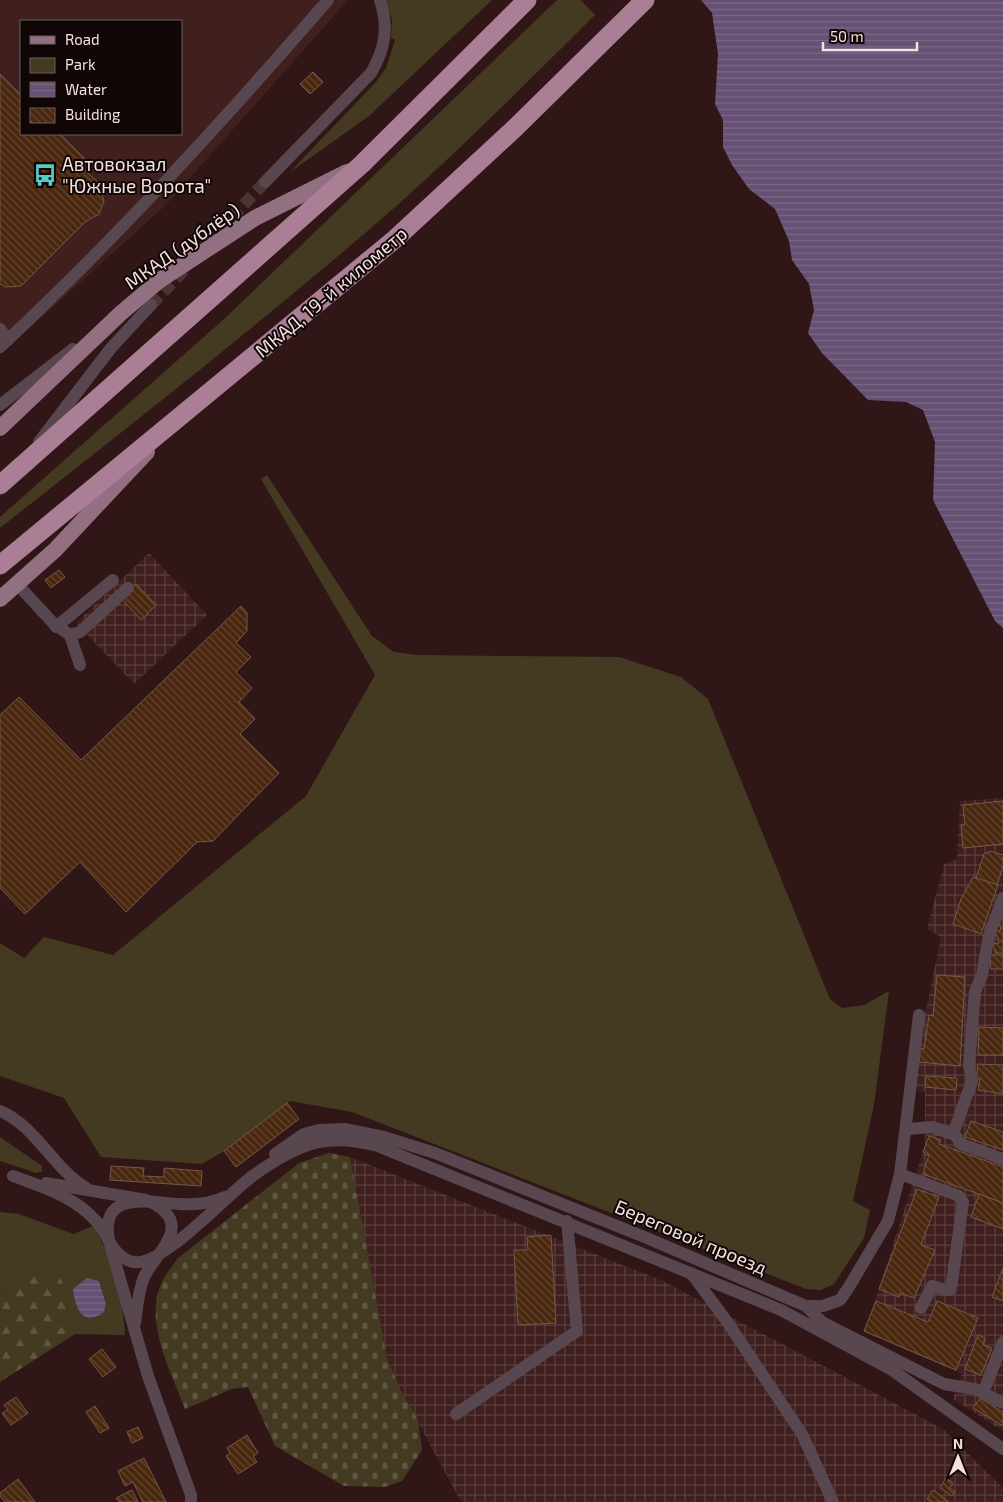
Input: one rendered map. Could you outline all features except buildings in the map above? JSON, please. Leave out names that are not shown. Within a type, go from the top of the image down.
[{"type":"highway","points":[[0,485],[362,164],[527,0]]},
{"type":"highway","name":"МКАД, 19-й километр","points":[[0,565],[395,239],[515,128],[645,0]]},
{"type":"main road","name":"МКАД (дублёр)","points":[[0,428],[121,313],[160,280],[256,218],[362,164]]},
{"type":"main road","points":[[0,599],[55,550],[183,414]]},
{"type":"street","points":[[4,344],[224,120],[328,0]]},
{"type":"street","points":[[265,182],[371,73],[379,60],[386,32],[385,15],[380,0]]},
{"type":"street","points":[[18,468],[112,348],[151,305]]},
{"type":"street","points":[[0,405],[121,313]]},
{"type":"street","points":[[0,329],[4,344]]},
{"type":"street","points":[[56,627],[113,580]]},
{"type":"street","points":[[18,584],[56,627],[70,635],[80,665]]},
{"type":"street","points":[[70,635],[80,632],[128,588]]},
{"type":"street","points":[[952,1134],[972,1081],[970,1049],[975,992],[982,975],[990,935],[1003,898]]},
{"type":"street","name":"Береговой проезд","points":[[254,1175],[268,1159],[304,1134],[344,1128],[435,1153],[642,1236],[806,1306],[823,1306],[840,1300],[888,1221],[900,1174],[907,1128],[919,1015]]},
{"type":"street","points":[[0,1111],[8,1114],[36,1139],[62,1168],[90,1191]]},
{"type":"street","points":[[907,1128],[932,1127],[952,1134],[962,1144],[1003,1159]]},
{"type":"street","points":[[6,1174],[49,1189],[76,1203],[96,1221],[119,1255],[134,1262],[149,1260],[164,1251],[254,1175],[290,1154],[317,1142],[345,1139],[375,1144],[781,1310],[892,1370],[1003,1449]]},
{"type":"street","points":[[6,1174],[90,1191],[181,1204],[208,1202],[237,1191]]},
{"type":"street","points":[[900,1174],[959,1196],[963,1202],[951,1288],[946,1290],[932,1286],[921,1308]]},
{"type":"street","points":[[134,1328],[143,1279],[164,1251],[170,1237],[169,1221],[160,1207],[146,1200],[129,1201],[116,1210],[108,1225],[110,1241],[134,1328],[148,1376],[191,1495],[191,1502]]},
{"type":"street","points":[[456,1414],[577,1331],[566,1221]]},
{"type":"street","points":[[690,1273],[728,1323],[802,1434],[833,1502]]},
{"type":"street","points":[[806,1306],[822,1322],[944,1384],[975,1389],[1003,1403]]},
{"type":"street","points":[[983,1393],[1003,1342]]},
{"type":"shaded area","points":[[0,0],[348,0],[166,205],[0,355]]},
{"type":"shaded area","points":[[149,553],[207,615],[134,684],[76,623]]},
{"type":"shaded area","points":[[1003,798],[1003,1431],[953,1399],[962,1374],[865,1332],[925,1145],[925,1092],[916,1091],[918,1048],[941,937],[927,929],[944,864],[957,859],[960,801]]},
{"type":"shaded area","points":[[350,1157],[663,1281],[943,1429],[1003,1488],[1003,1502],[461,1502],[401,1391],[387,1358]]},
{"type":"green space","points":[[386,0],[492,0],[369,116],[289,173],[376,82],[386,68],[395,40],[391,38],[392,20]]},
{"type":"green space","points":[[557,0],[581,0],[595,15],[461,146],[378,222],[238,339],[0,528],[0,517],[223,320]]},
{"type":"green space","points":[[267,475],[372,636],[394,652],[417,655],[619,657],[681,677],[708,699],[830,999],[842,1008],[864,1005],[889,991],[874,1105],[853,1201],[870,1210],[864,1238],[834,1284],[821,1290],[806,1289],[352,1112],[290,1101],[224,1151],[202,1164],[101,1157],[64,1098],[0,1076],[0,943],[24,958],[44,937],[113,955],[306,796],[375,675],[261,479]]},
{"type":"green space","points":[[0,1137],[42,1166],[42,1172],[36,1173],[0,1161]]},
{"type":"green space","points":[[329,1153],[350,1157],[387,1358],[401,1391],[418,1420],[422,1450],[402,1481],[385,1487],[344,1486],[275,1446],[248,1387],[232,1389],[185,1409],[166,1361],[157,1327],[156,1310],[158,1294],[165,1276],[177,1259],[299,1163]]},
{"type":"green space","points":[[0,1212],[19,1214],[73,1234],[93,1226],[107,1253],[116,1278],[122,1305],[125,1335],[75,1334],[67,1315],[68,1297],[60,1276],[42,1276],[28,1279],[0,1294]],"holes":[[[99,1281],[106,1304],[104,1312],[97,1317],[86,1317]]]},
{"type":"green space","points":[[39,1275],[60,1276],[68,1297],[67,1315],[75,1334],[0,1382],[0,1294],[18,1282]]},
{"type":"water","points":[[701,0],[1003,0],[1003,628],[995,621],[933,500],[935,442],[923,410],[906,402],[868,400],[822,353],[808,333],[814,310],[809,284],[792,260],[789,241],[775,209],[749,189],[732,165],[723,147],[723,120],[715,104],[718,54],[712,13]]},
{"type":"water","points":[[87,1278],[99,1281],[106,1304],[104,1312],[91,1318],[81,1314],[73,1289]]},
{"type":"tunnel","points":[[207,244],[265,182]]},
{"type":"tunnel","points":[[151,305],[184,270]]},
{"type":"place","name":"Автовокзал \"Южные Ворота\"","points":[[45,175]]}]
